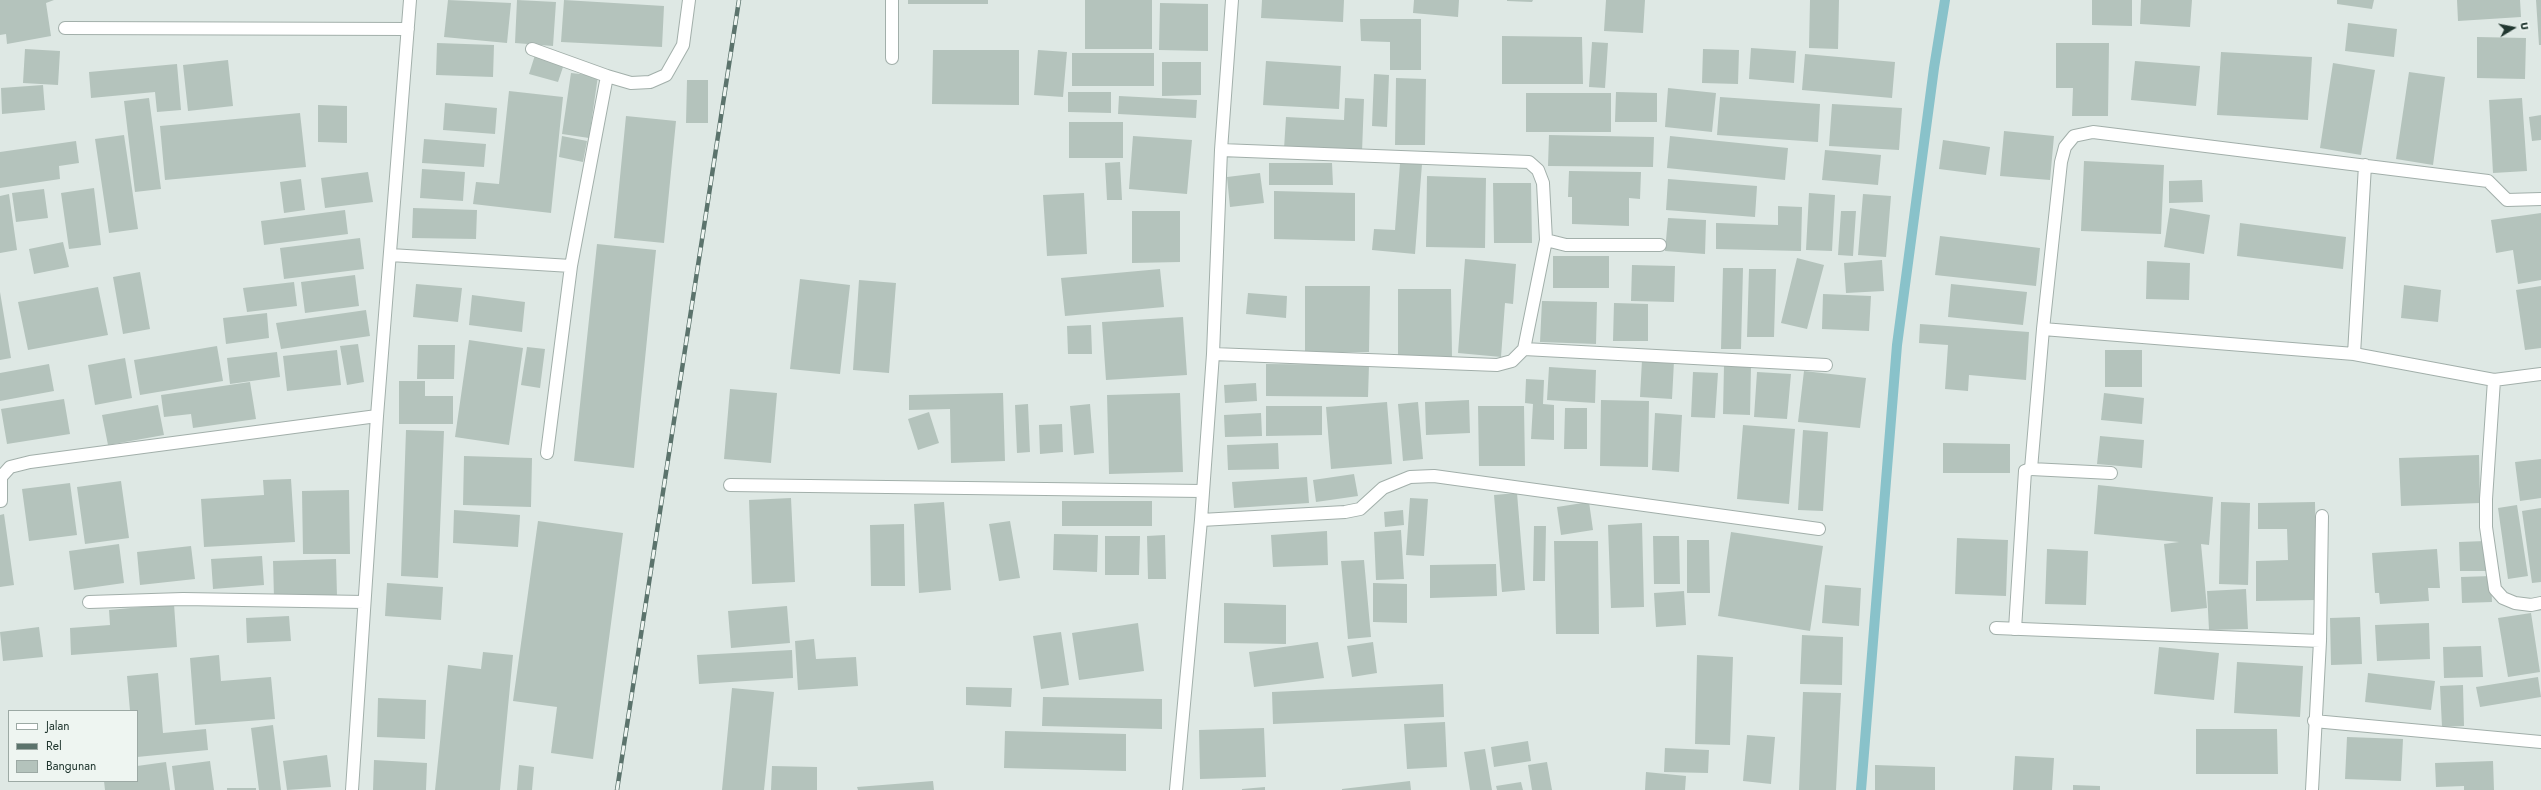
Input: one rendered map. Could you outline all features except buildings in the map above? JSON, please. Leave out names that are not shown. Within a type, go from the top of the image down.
[{"type":"street","points":[[352,790],[377,416],[410,0]]},
{"type":"street","points":[[532,50],[631,83],[650,82],[666,75],[683,45],[689,0]]},
{"type":"street","points":[[892,0],[892,58]]},
{"type":"street","points":[[1176,790],[1201,520],[1213,354],[1221,150],[1232,0]]},
{"type":"street","points":[[65,28],[408,29]]},
{"type":"street","points":[[547,453],[571,266],[607,76]]},
{"type":"street","points":[[2031,469],[2043,329],[2061,162],[2065,146],[2074,136],[2093,132],[2365,165],[2488,182],[2507,200],[2541,199]]},
{"type":"street","points":[[1213,354],[1497,365],[1512,361],[1524,349],[1546,240],[1543,183],[1538,170],[1529,162],[1221,150]]},
{"type":"street","points":[[2354,354],[2365,165]]},
{"type":"street","points":[[1546,240],[1566,245],[1660,245]]},
{"type":"street","points":[[390,255],[571,266]]},
{"type":"street","points":[[2043,329],[2354,354],[2494,380],[2541,374]]},
{"type":"street","points":[[1524,349],[1826,365]]},
{"type":"street","points":[[2494,380],[2486,499],[2486,527],[2495,589],[2503,598],[2515,603],[2531,605],[2541,603]]},
{"type":"street","points":[[1,501],[1,477],[10,467],[30,462],[377,416]]},
{"type":"street","points":[[2015,629],[2025,471],[2031,469],[2111,474]]},
{"type":"street","points":[[1201,520],[1345,512],[1360,509],[1383,488],[1410,477],[1434,476],[1819,529]]},
{"type":"street","points":[[730,486],[1202,491]]},
{"type":"street","points":[[2312,790],[2314,721],[2320,641],[2322,516]]},
{"type":"street","points":[[89,602],[183,599],[364,602]]},
{"type":"street","points":[[1996,628],[2320,641]]},
{"type":"street","points":[[2314,721],[2541,742]]},
{"type":"waterway","points":[[1861,790],[1897,345],[1934,68],[1945,0]]},
{"type":"railway","points":[[617,790],[739,0]]}]
